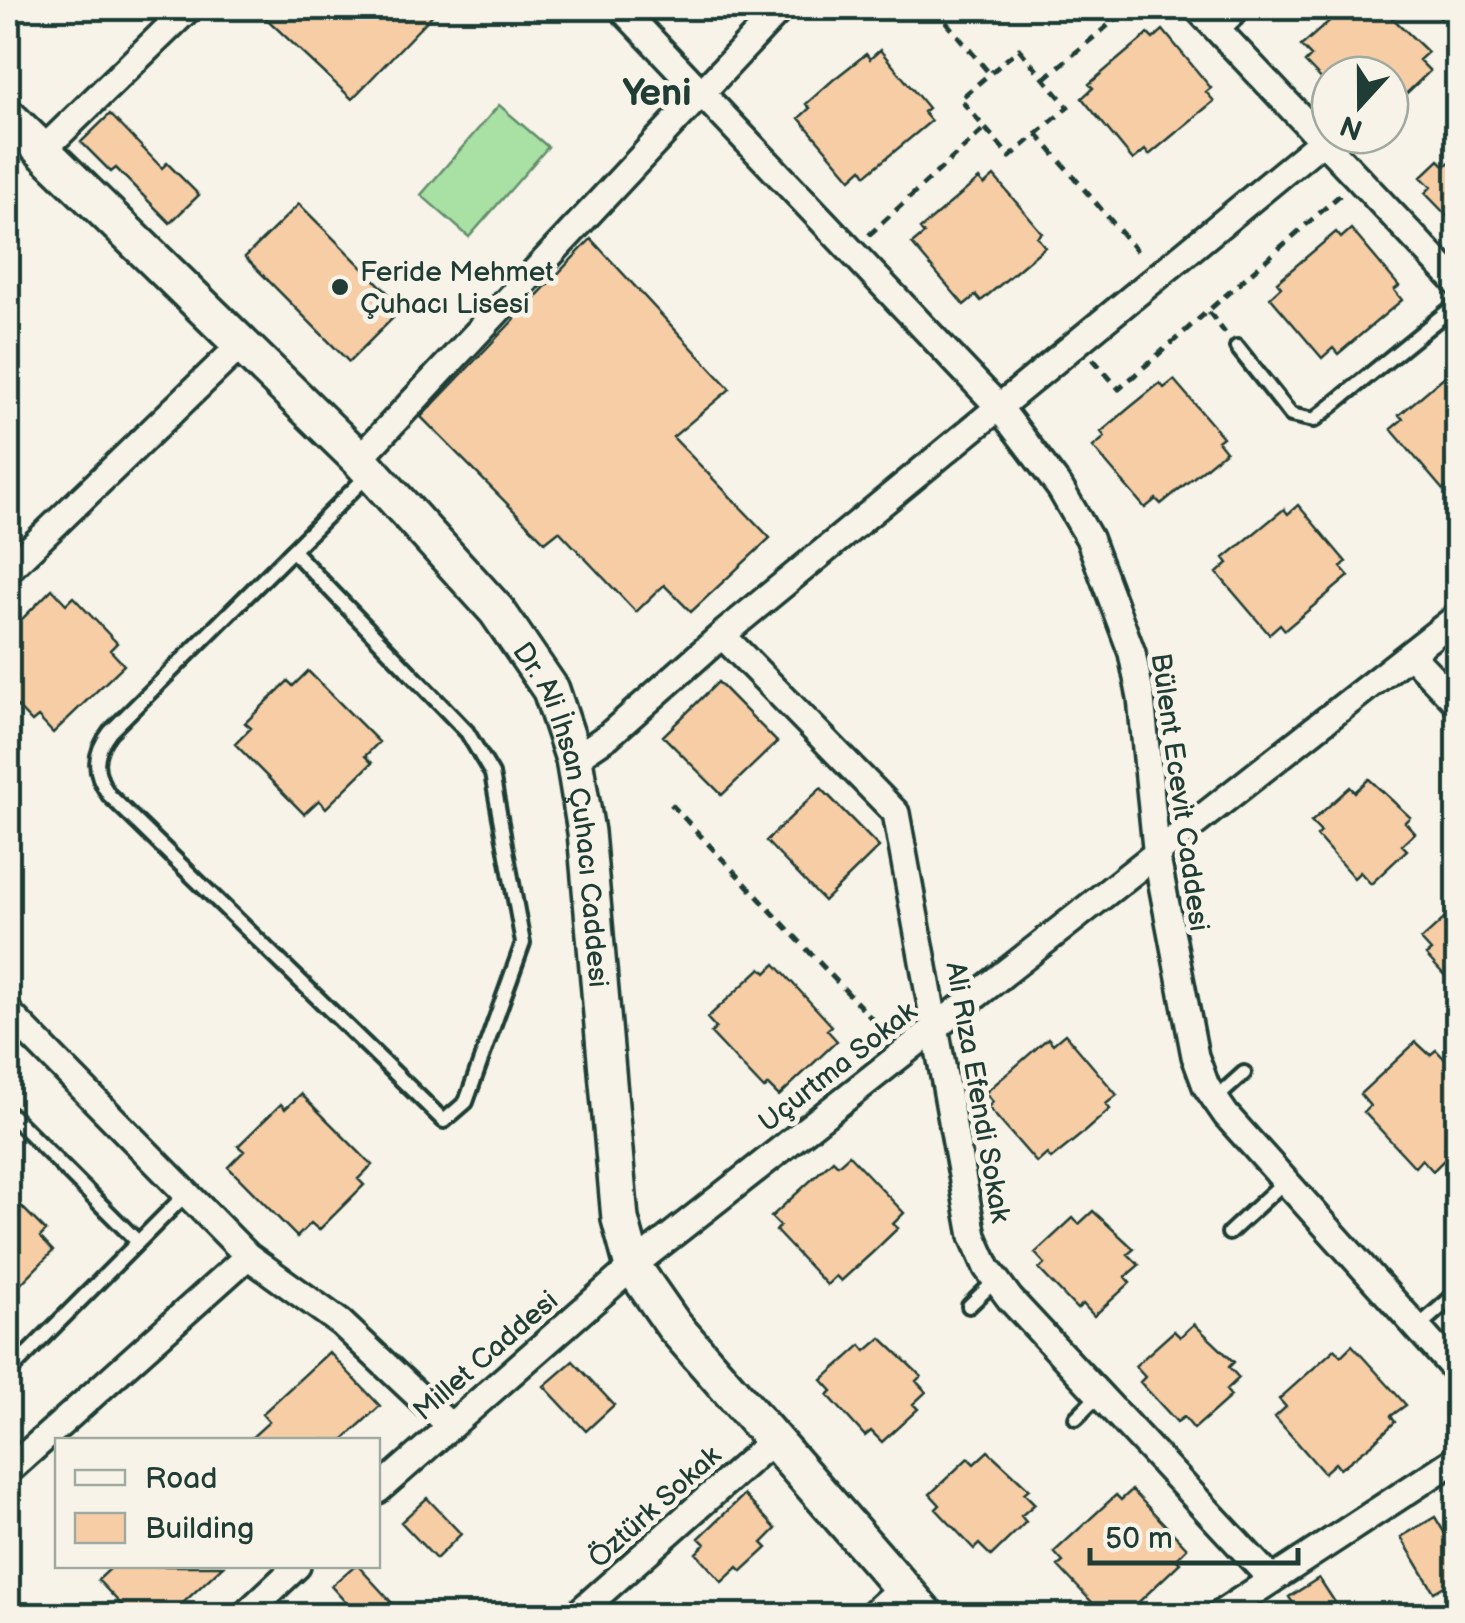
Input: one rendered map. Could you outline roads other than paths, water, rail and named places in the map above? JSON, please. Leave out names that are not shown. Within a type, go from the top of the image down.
[{"type":"street","points":[[44,149],[190,8]]},
{"type":"street","name":"Bülent Ecevit Caddesi","points":[[621,8],[998,406],[1060,488],[1112,590],[1141,698],[1156,858],[1195,1056],[1214,1100],[1458,1374]]},
{"type":"street","points":[[365,466],[700,92],[781,8]]},
{"type":"street","points":[[1196,8],[1310,131]]},
{"type":"street","name":"Dr. Ali İhsan Çuhacı Caddesi","points":[[8,117],[244,342],[365,466],[524,648],[551,690],[574,759],[586,832],[620,1219],[633,1267],[674,1326],[928,1616]]},
{"type":"street","points":[[574,759],[608,736],[722,635],[1310,150]]},
{"type":"street","points":[[1333,155],[1458,284]]},
{"type":"street","points":[[8,570],[244,342]]},
{"type":"street","name":"Uçurtma Sokak","points":[[633,1267],[1458,616]]},
{"type":"street","name":"Ali Rıza Efendi Sokak","points":[[722,635],[896,813],[974,1236],[996,1280],[1272,1580]]},
{"type":"street","points":[[1410,654],[1458,704]]},
{"type":"street","points":[[8,1012],[248,1256],[341,1323],[448,1424]]},
{"type":"street","points":[[8,1471],[248,1256]]},
{"type":"street","name":"Millet Caddesi","points":[[380,1488],[448,1424],[633,1267]]},
{"type":"street","name":"Öztürk Sokak","points":[[575,1616],[772,1441]]},
{"type":"street","points":[[1217,1616],[1458,1458]]},
{"type":"street","points":[[244,1616],[295,1568]]},
{"type":"street","points":[[870,1616],[901,1588]]},
{"type":"lane","points":[[1220,33],[1247,8]]},
{"type":"lane","points":[[1442,8],[1458,24]]},
{"type":"lane","points":[[1237,346],[1291,415],[1314,420],[1458,302]]},
{"type":"lane","points":[[294,552],[467,732],[492,774],[523,943],[466,1102],[444,1121],[109,795],[96,768],[97,754],[110,732],[294,552],[365,466]]},
{"type":"lane","points":[[1214,1100],[1244,1073]]},
{"type":"lane","points":[[8,1112],[138,1242]]},
{"type":"lane","points":[[1229,1233],[1285,1180]]},
{"type":"lane","points":[[8,1373],[186,1194]]},
{"type":"lane","points":[[969,1306],[996,1280]]},
{"type":"lane","points":[[1417,1328],[1451,1298]]},
{"type":"lane","points":[[1076,1418],[1099,1395]]},
{"type":"place","name":"Feride Mehmet Çuhacı Lisesi","points":[[340,287]]},
{"type":"district","name":"Yeni","points":[[657,92]]}]
